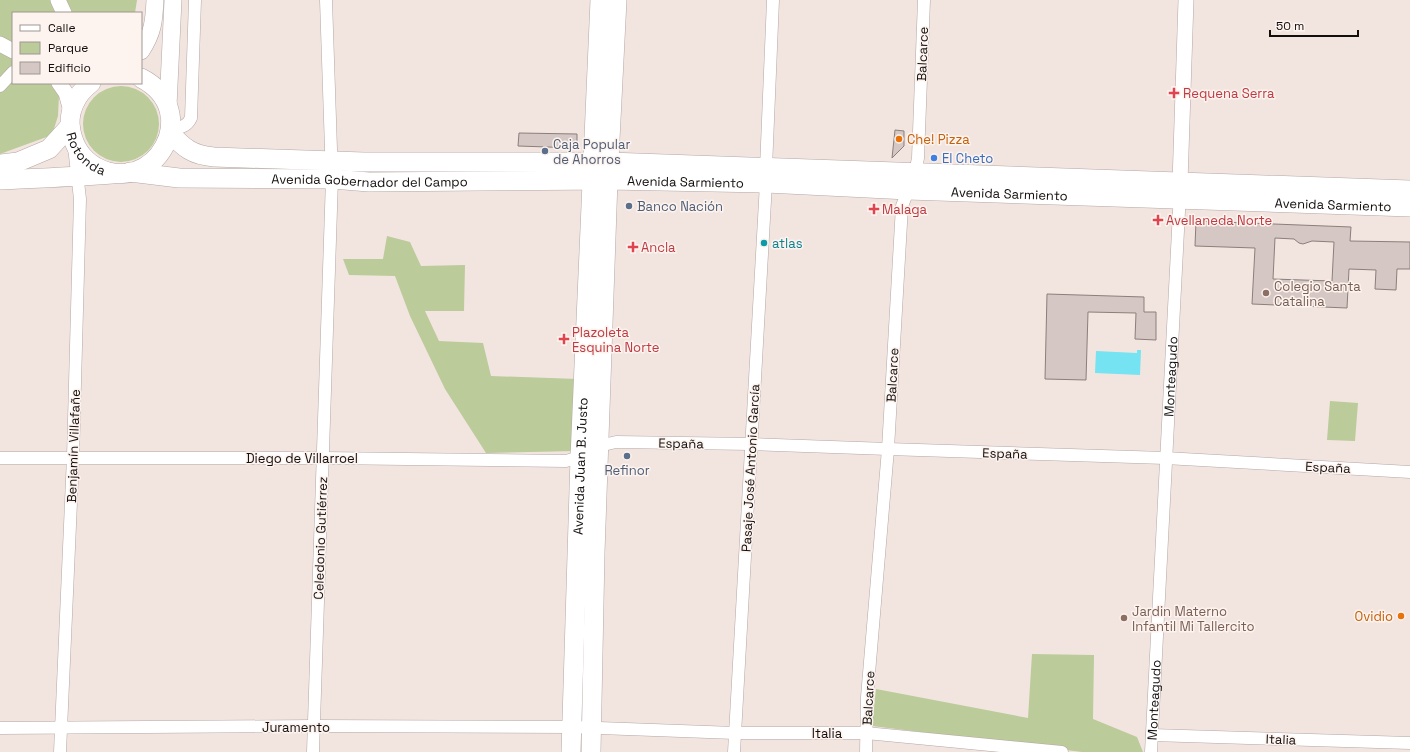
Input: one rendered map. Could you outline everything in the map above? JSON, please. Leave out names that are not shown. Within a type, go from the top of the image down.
[{"type":"main road","points":[[142,49],[154,25],[155,0]]},
{"type":"main road","points":[[168,106],[173,0]]},
{"type":"main road","points":[[600,0],[601,171]]},
{"type":"main road","points":[[601,171],[617,0]]},
{"type":"main road","name":"Rotonda","points":[[90,84],[84,88],[76,99],[71,126],[79,153],[90,163],[103,170],[124,173],[144,168],[156,159],[165,147],[170,132],[171,118],[168,106],[161,93],[150,82],[142,78]]},
{"type":"main road","points":[[0,164],[18,162],[49,149],[71,126]]},
{"type":"main road","name":"Avenida Gobernador del Campo","points":[[170,132],[185,148],[196,154],[204,156],[601,171]]},
{"type":"main road","name":"Avenida Gobernador del Campo","points":[[0,180],[60,176],[78,177],[124,173],[179,178],[332,179],[369,182],[601,171]]},
{"type":"main road","name":"Avenida Sarmiento","points":[[601,171],[1180,191],[1410,207]]},
{"type":"main road","name":"Avenida Juan B. Justo","points":[[591,752],[599,446],[601,171]]},
{"type":"main road","name":"Avenida Juan B. Justo","points":[[572,752],[580,457],[601,171]]},
{"type":"main road","name":"Avenida Sarmiento","points":[[1180,191],[1410,190]]},
{"type":"street","points":[[170,132],[188,124],[191,118],[195,0]]},
{"type":"street","name":"Celedonio Gutiérrez","points":[[313,752],[332,179],[326,0]]},
{"type":"street","name":"Pasaje José Antonio García","points":[[734,752],[766,176],[773,0]]},
{"type":"street","name":"Balcarce","points":[[866,752],[868,697],[888,449],[902,206],[912,181],[918,158],[924,0]]},
{"type":"street","name":"Monteagudo","points":[[1151,752],[1180,191],[1186,0]]},
{"type":"street","points":[[0,44],[12,50]]},
{"type":"street","points":[[0,86],[12,73]]},
{"type":"street","points":[[60,84],[66,93],[71,126]]},
{"type":"street","name":"Benjamín Villafañe","points":[[60,752],[73,457],[80,199],[71,126]]},
{"type":"street","name":"España","points":[[599,446],[616,442],[752,444],[1165,458],[1410,472]]},
{"type":"street","name":"Diego de Villarroel","points":[[0,458],[323,458],[566,461],[580,457],[599,446]]},
{"type":"street","name":"Juramento","points":[[0,728],[314,726],[592,728]]},
{"type":"street","name":"Italia","points":[[592,728],[735,733],[866,733],[1006,749],[1062,752]]},
{"type":"street","name":"Italia","points":[[1152,736],[1410,743]]},
{"type":"green space","points":[[0,0],[137,0],[135,12],[12,12],[12,84],[68,84],[59,95],[58,116],[52,135],[0,154]]},
{"type":"green space","points":[[121,86],[135,89],[148,97],[156,110],[159,124],[156,138],[148,151],[135,159],[121,162],[107,159],[94,151],[86,138],[83,124],[86,110],[94,97],[107,89]]},
{"type":"green space","points":[[387,236],[410,242],[421,266],[465,265],[464,311],[425,311],[439,341],[483,343],[491,376],[578,379],[576,451],[486,453],[445,389],[410,316],[395,276],[349,275],[343,259],[383,259]]},
{"type":"green space","points":[[1330,401],[1358,403],[1355,441],[1327,440]]},
{"type":"green space","points":[[1032,654],[1094,655],[1093,719],[1137,737],[1143,752],[1082,752],[872,726],[876,689],[1028,718]]},
{"type":"water","points":[[1137,350],[1141,350],[1140,375],[1095,373],[1096,351],[1137,353]]},
{"type":"building","name":"Che! Pizza","points":[[895,130],[904,131],[904,146],[892,158]]},
{"type":"building","points":[[519,133],[577,134],[577,148],[518,146]]},
{"type":"building","points":[[1196,221],[1351,227],[1350,241],[1410,242],[1410,269],[1397,269],[1396,290],[1375,289],[1376,270],[1349,269],[1347,308],[1252,304],[1255,248],[1195,246]],"holes":[[[1275,238],[1294,239],[1303,244],[1312,241],[1334,242],[1332,281],[1273,279]]]},
{"type":"building","points":[[1047,294],[1144,297],[1144,312],[1156,312],[1156,340],[1135,339],[1136,313],[1088,312],[1086,380],[1045,379]]},
{"type":"place","name":"Requena Serra","points":[[1174,93]]},
{"type":"place","name":"Che! Pizza","points":[[899,139]]},
{"type":"place","name":"Caja Popular de Ahorros","points":[[545,151]]},
{"type":"place","name":"El Cheto","points":[[934,158]]},
{"type":"place","name":"Banco Nación","points":[[629,206]]},
{"type":"place","name":"Malaga","points":[[874,209]]},
{"type":"place","name":"Avellaneda Norte","points":[[1158,220]]},
{"type":"place","name":"atlas","points":[[764,243]]},
{"type":"place","name":"Ancla","points":[[633,247]]},
{"type":"place","name":"Colegio Santa Catalina","points":[[1266,293]]},
{"type":"place","name":"Plazoleta Esquina Norte","points":[[564,339]]},
{"type":"place","name":"Refinor","points":[[627,456]]},
{"type":"place","name":"Ovidio","points":[[1401,616]]},
{"type":"place","name":"Jardin Materno Infantil Mi Tallercito","points":[[1124,618]]}]
